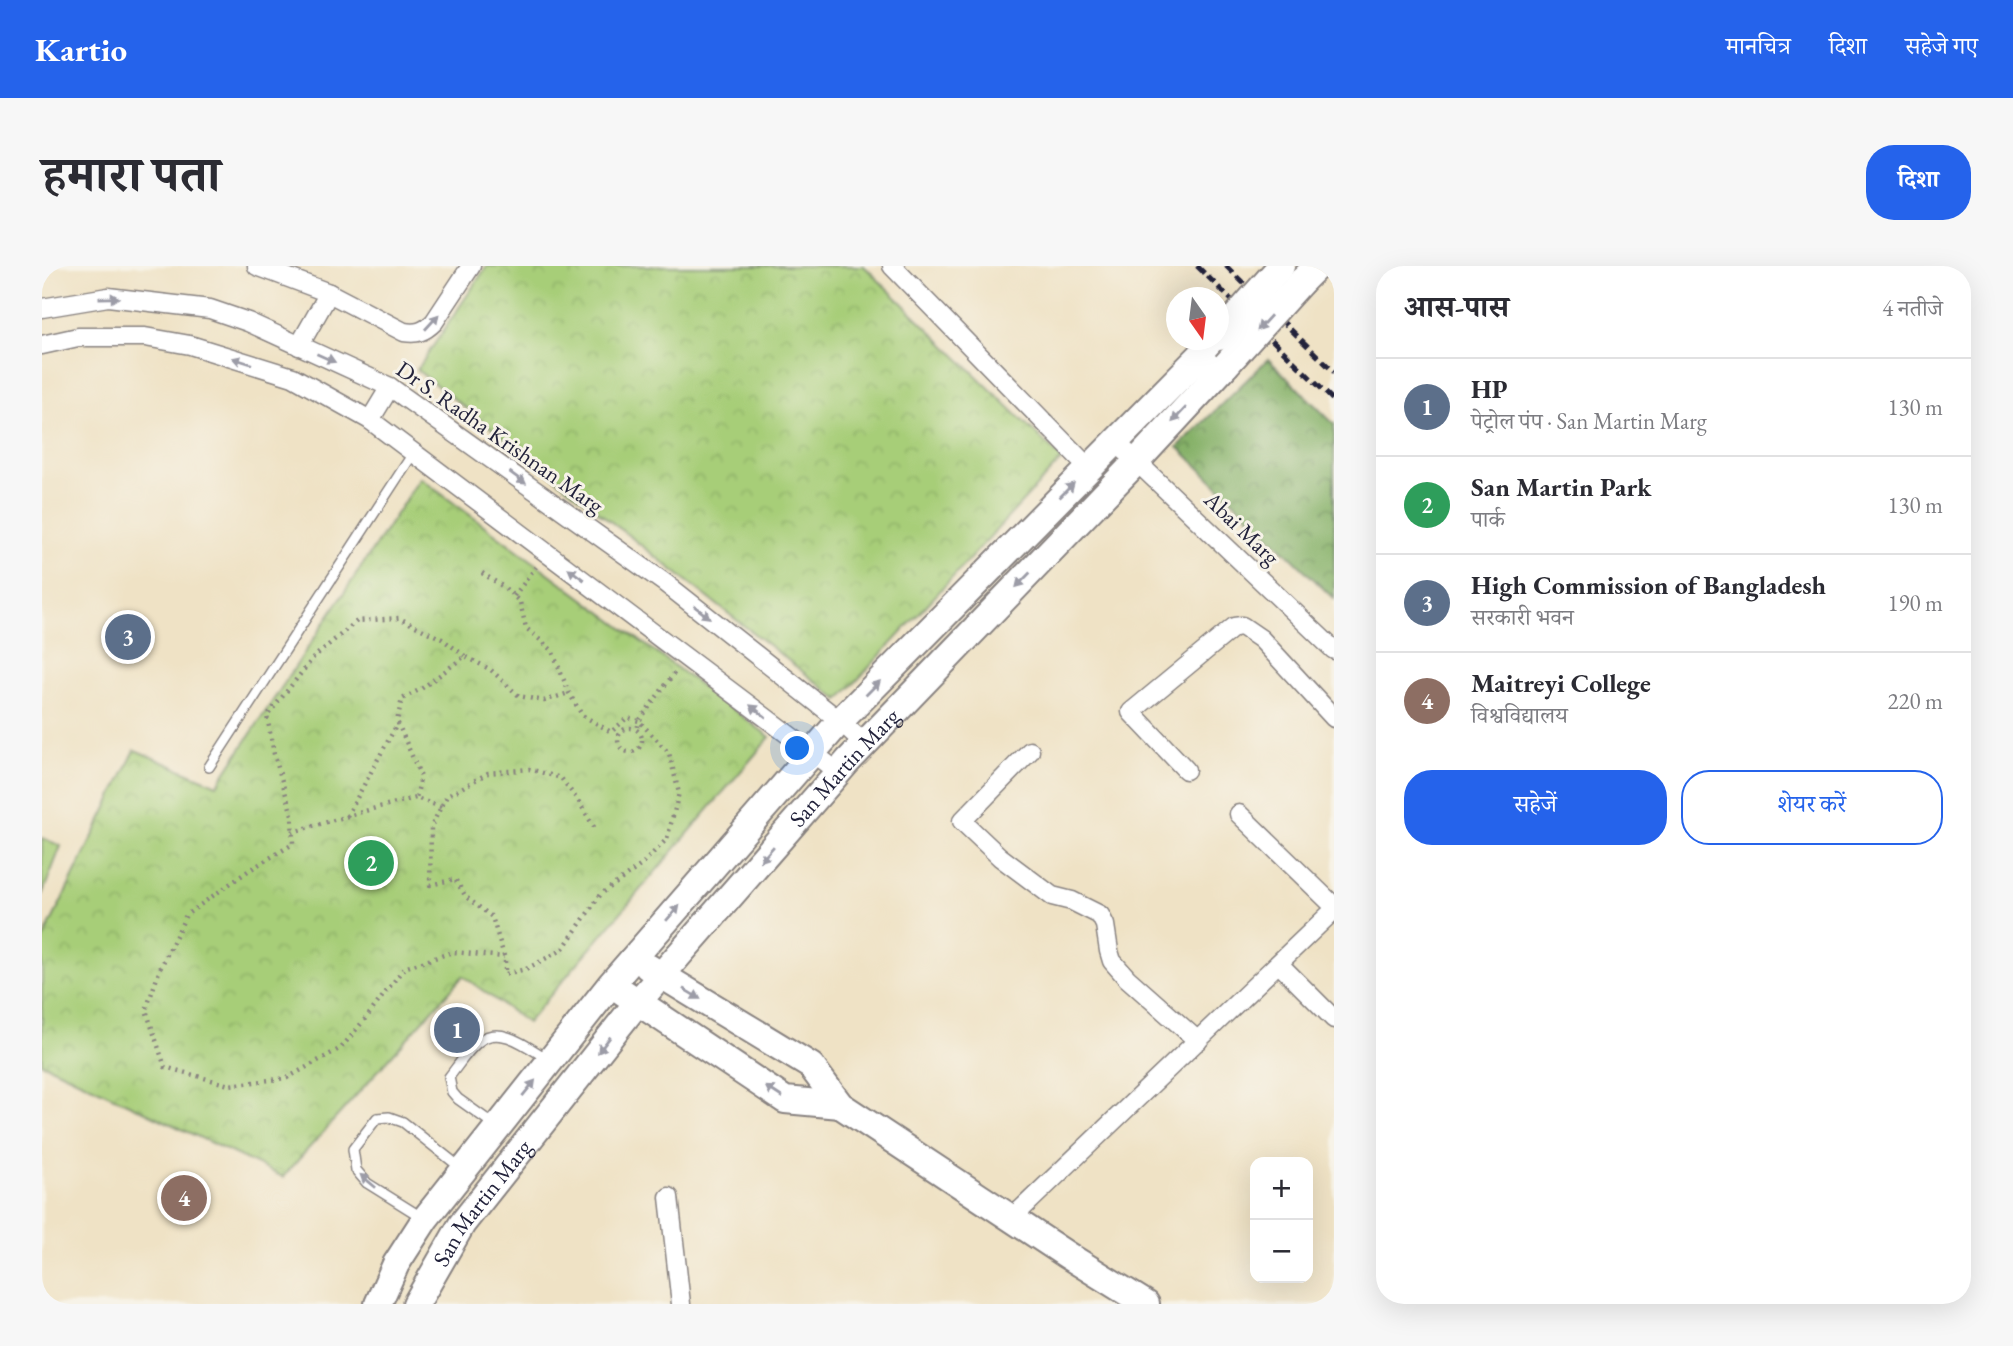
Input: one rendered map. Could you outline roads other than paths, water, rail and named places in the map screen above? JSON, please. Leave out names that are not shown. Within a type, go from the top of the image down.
[{"type":"street","points":[[257,266],[329,293],[404,332],[416,334],[426,330],[434,322],[471,266]]},
{"type":"street","points":[[892,266],[1089,468]]},
{"type":"street","name":"San Martin Marg","points":[[1229,336],[1300,271]]},
{"type":"street","points":[[299,346],[329,293]]},
{"type":"street","name":"Dr S. Radha Krishnan Marg","points":[[42,308],[108,297],[210,309],[248,322],[390,387],[666,583],[840,721],[865,744]]},
{"type":"street","points":[[42,345],[78,337],[145,337],[190,345],[293,377],[370,420],[838,772]]},
{"type":"street","name":"San Martin Marg","points":[[378,1304],[396,1264],[425,1219],[497,1127],[611,984],[840,721],[1089,468],[1214,350]]},
{"type":"street","name":"San Martin Marg","points":[[416,1304],[462,1224],[637,1003],[838,772],[1136,462],[1215,350]]},
{"type":"street","points":[[370,420],[390,387]]},
{"type":"street","name":"Abai Marg","points":[[1116,442],[1334,650]]},
{"type":"street","points":[[1186,770],[1131,712],[1234,627],[1242,626],[1261,639],[1334,718]]},
{"type":"street","points":[[1030,751],[962,821],[1000,857],[1052,896],[1072,901],[1100,915],[1105,925],[1112,961],[1127,978],[1198,1041]]},
{"type":"street","points":[[1011,1219],[1279,964],[1334,908],[1239,814]]},
{"type":"street","points":[[634,958],[811,1066],[840,1105],[1011,1219],[1146,1304]]},
{"type":"street","points":[[1279,964],[1332,1012]]},
{"type":"street","points":[[611,984],[785,1100],[840,1105]]},
{"type":"street","points":[[670,1197],[681,1304]]},
{"type":"lane","points":[[209,767],[414,452]]},
{"type":"lane","points":[[497,1127],[458,1099],[452,1092],[449,1077],[479,1041],[492,1035],[509,1036],[550,1061]]},
{"type":"lane","points":[[425,1219],[367,1183],[356,1170],[353,1149],[377,1118],[389,1117],[404,1122],[463,1170]]},
{"type":"railway","points":[[1197,266],[1334,401]]},
{"type":"railway","points":[[1226,266],[1334,372]]},
{"type":"place","name":"High Commission of Bangladesh","points":[[128,637]]},
{"type":"place","name":"San Martin Park","points":[[371,863]]},
{"type":"place","name":"HP","points":[[457,1030]]},
{"type":"place","name":"Maitreyi College","points":[[184,1198]]}]
